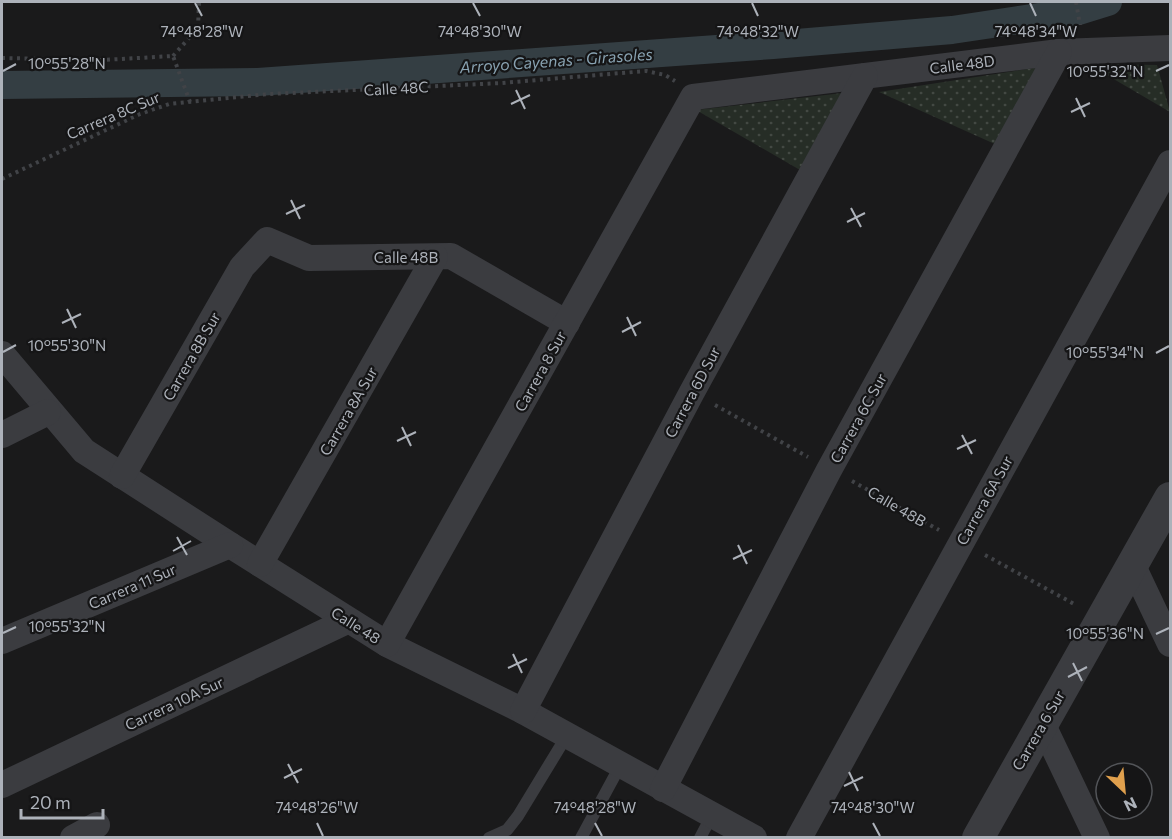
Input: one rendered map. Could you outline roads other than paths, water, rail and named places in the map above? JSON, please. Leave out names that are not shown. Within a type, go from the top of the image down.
[{"type":"street","name":"Calle 48D","points":[[865,76],[1059,52],[1168,55]]},
{"type":"street","name":"Carrera 6C Sur","points":[[663,789],[830,470],[1059,52]]},
{"type":"street","name":"Carrera 8 Sur","points":[[387,644],[693,97],[865,76]]},
{"type":"street","name":"Carrera 6D Sur","points":[[523,711],[692,392],[865,76]]},
{"type":"street","name":"Carrera 6A Sur","points":[[799,837],[1170,163]]},
{"type":"street","name":"Calle 48B","points":[[267,240],[309,258],[451,256],[567,322]]},
{"type":"street","name":"Carrera 8B Sur","points":[[122,476],[242,267],[267,240]]},
{"type":"street","name":"Carrera 8A Sur","points":[[260,564],[435,257]]},
{"type":"street","name":"Calle 48","points":[[2,354],[48,412],[84,451],[347,621],[387,644],[523,711],[566,737],[754,837]]},
{"type":"street","points":[[2,435],[48,412]]},
{"type":"street","name":"Carrera 6 Sur","points":[[978,837],[1103,620],[1170,498]]},
{"type":"street","name":"Carrera 11 Sur","points":[[2,641],[230,545]]},
{"type":"street","points":[[1133,566],[1170,644]]},
{"type":"street","name":"Carrera 10A Sur","points":[[2,785],[347,621]]},
{"type":"street","points":[[1042,723],[1097,837]]},
{"type":"street","points":[[73,837],[97,825]]},
{"type":"lane","points":[[489,837],[507,830],[518,816],[566,737]]},
{"type":"lane","points":[[581,837],[620,766]]},
{"type":"lane","points":[[700,837],[711,815]]},
{"type":"waterway","name":"Arroyo Cayenas - Girasoles","points":[[2,85],[258,82],[773,45],[952,30],[1079,11],[1108,2]]}]
